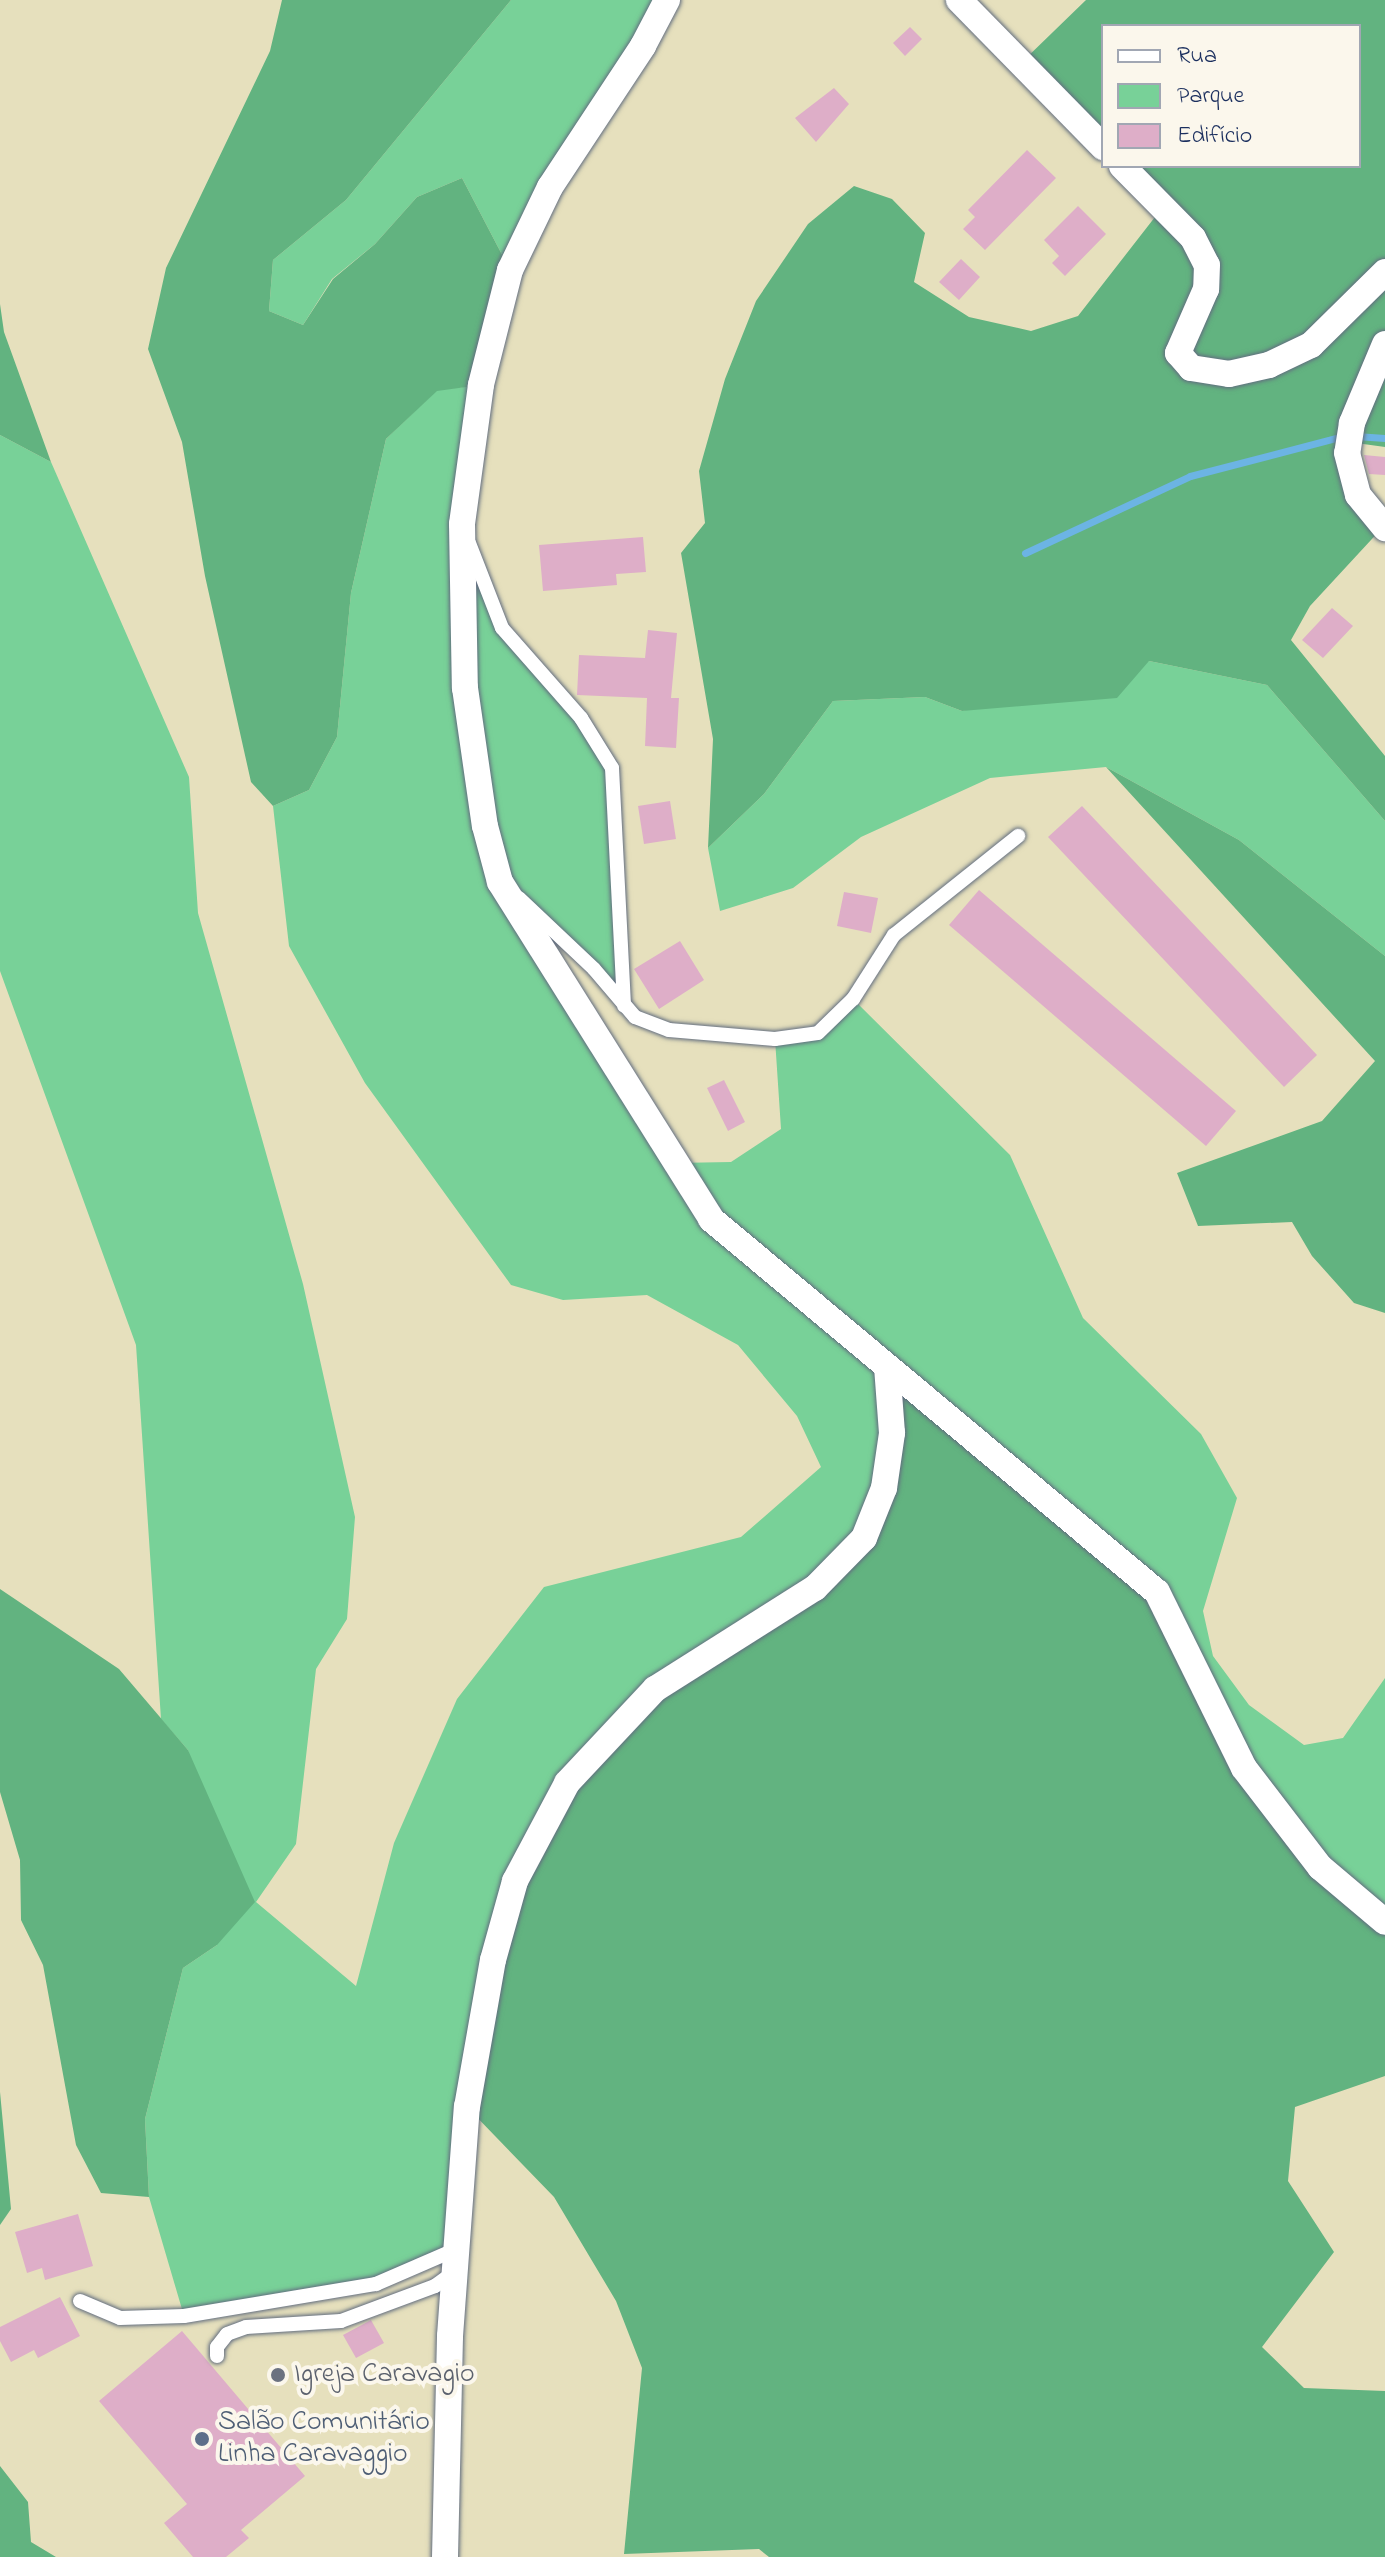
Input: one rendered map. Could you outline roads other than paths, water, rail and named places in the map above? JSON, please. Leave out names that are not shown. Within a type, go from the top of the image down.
[{"type":"street","points":[[667,0],[643,46],[550,187],[510,270],[481,385],[462,524],[465,688],[485,826],[500,882],[711,1219],[1157,1592],[1244,1768],[1320,1867],[1385,1922]]},
{"type":"street","points":[[959,0],[1101,145]]},
{"type":"street","points":[[1124,168],[1193,238],[1207,265],[1206,289],[1178,353],[1191,368],[1229,374],[1269,365],[1311,345],[1385,272]]},
{"type":"street","points":[[1385,344],[1352,423],[1347,453],[1358,495],[1385,528]]},
{"type":"street","points":[[445,2557],[457,2260],[467,2107],[493,1960],[515,1881],[567,1783],[655,1689],[815,1588],[864,1538],[884,1488],[892,1433],[887,1367]]},
{"type":"lane","points":[[462,524],[502,628],[581,718],[612,768],[624,1006]]},
{"type":"lane","points":[[500,882],[554,928],[635,1017],[669,1030],[775,1039],[818,1033],[853,999],[894,935],[1018,836]]},
{"type":"lane","points":[[80,2301],[120,2318],[184,2316],[376,2284],[457,2260]]},
{"type":"lane","points":[[217,2356],[217,2347],[227,2334],[246,2327],[289,2328],[341,2321],[435,2286],[457,2260]]},
{"type":"waterway","points":[[1025,553],[1190,476],[1344,436]]},
{"type":"waterway","points":[[1356,436],[1385,438]]},
{"type":"place","name":"Igreja Caravagio","points":[[278,2375]]},
{"type":"place","name":"Salão Comunitário Linha Caravaggio","points":[[202,2439]]}]
